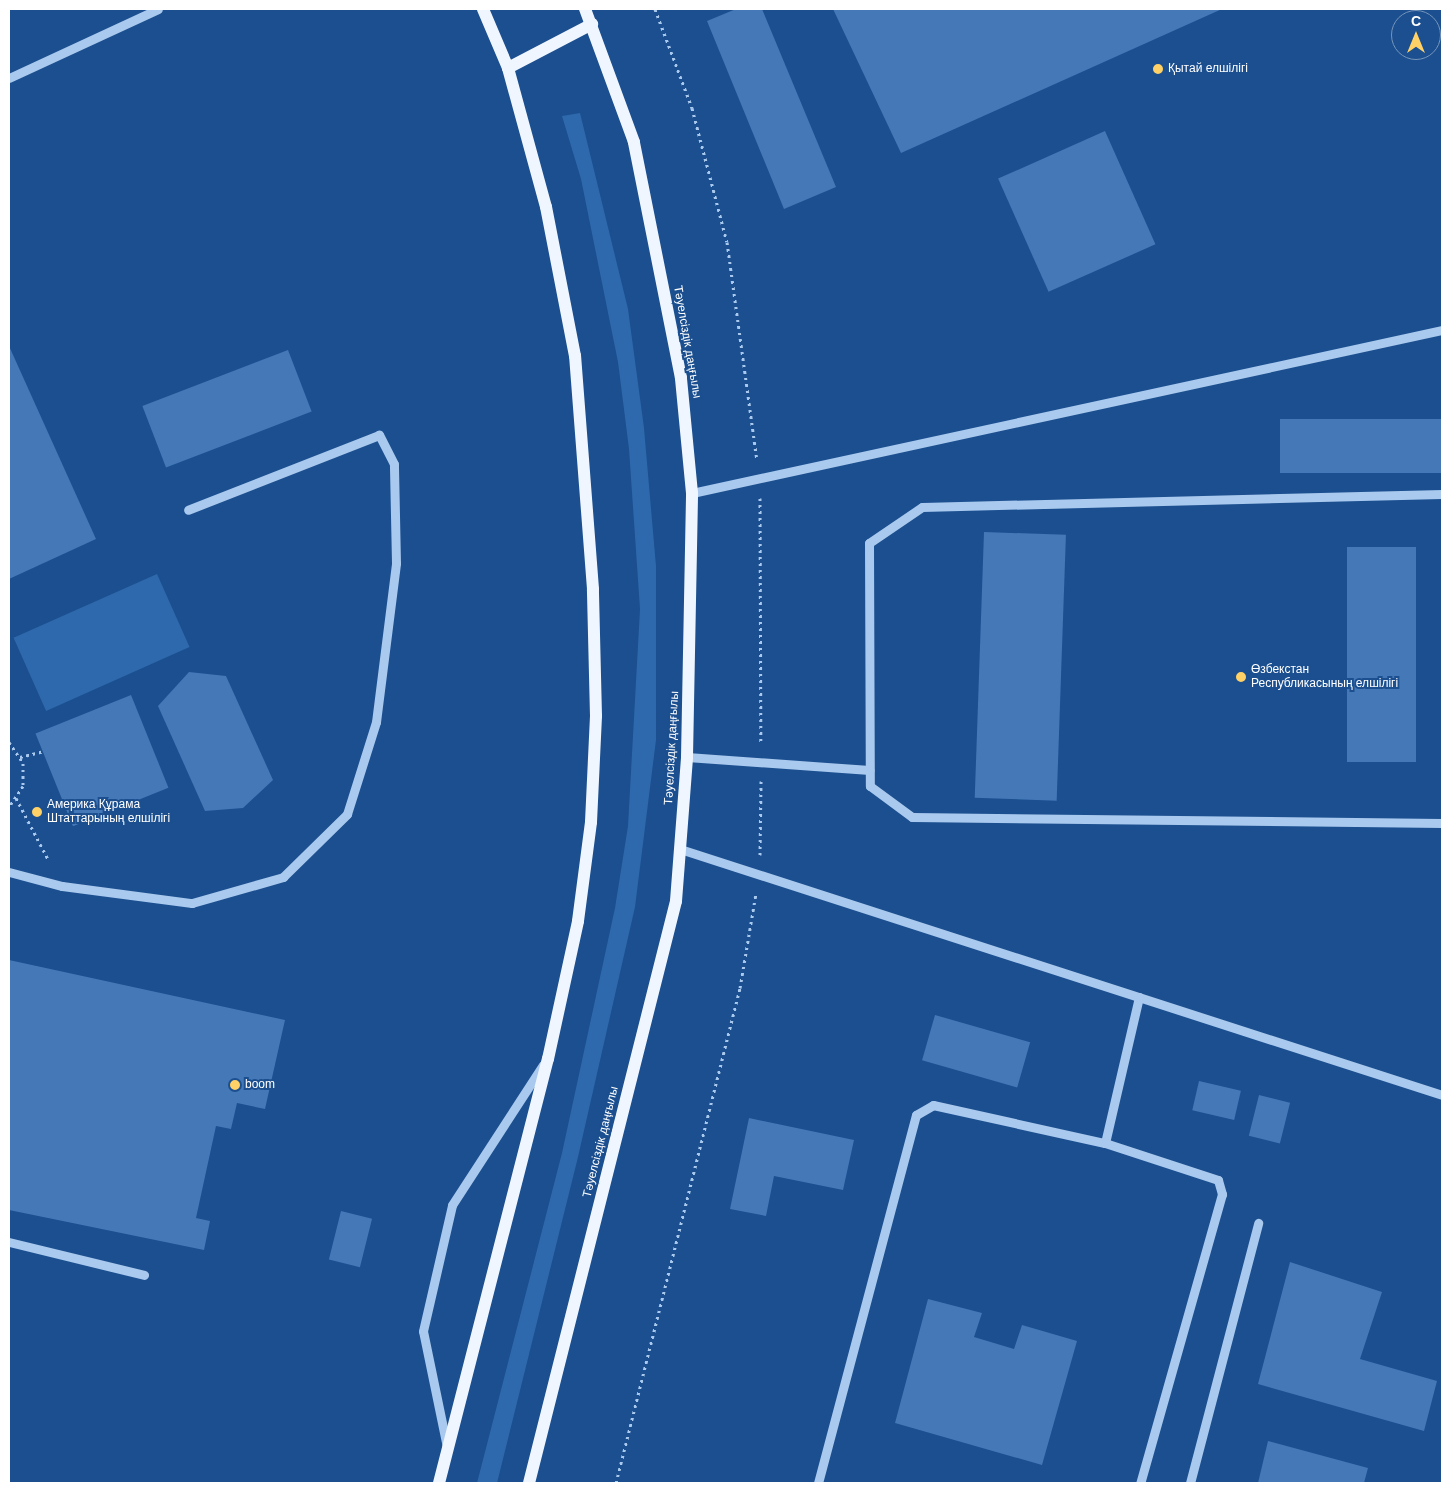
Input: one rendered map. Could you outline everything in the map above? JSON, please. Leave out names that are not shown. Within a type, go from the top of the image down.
[{"type":"main road","points":[[439,1483],[548,1059],[578,921],[591,822],[596,716],[593,589],[575,356],[546,207],[508,68],[483,9]]},
{"type":"main road","name":"Тәуелсіздік даңғылы","points":[[529,1483],[676,901],[687,758],[692,493],[681,378],[634,142],[585,9]]},
{"type":"main road","points":[[508,68],[592,24]]},
{"type":"street","points":[[9,78],[158,9]]},
{"type":"street","points":[[692,493],[1442,330]]},
{"type":"street","points":[[9,872],[62,886],[192,903],[282,877],[347,814],[376,722],[396,563],[394,464],[379,435],[188,510]]},
{"type":"street","points":[[1442,494],[922,507],[869,544],[870,786],[912,817],[1442,823]]},
{"type":"street","points":[[687,758],[870,770]]},
{"type":"street","points":[[680,848],[1442,1095]]},
{"type":"street","points":[[1105,1143],[1139,997]]},
{"type":"street","points":[[447,1450],[423,1331],[452,1205],[548,1059]]},
{"type":"street","points":[[818,1483],[916,1115],[933,1105],[1105,1143],[1218,1180],[1222,1194],[1140,1483]]},
{"type":"street","points":[[1190,1483],[1258,1223]]},
{"type":"street","points":[[9,1242],[144,1276]]},
{"type":"path","points":[[9,742],[20,758],[23,786],[9,807]]},
{"type":"path","points":[[20,758],[44,752]]},
{"type":"path","points":[[16,798],[62,886]]},
{"type":"shaded area","points":[[580,113],[628,309],[644,428],[656,566],[656,740],[635,907],[578,1157],[497,1483],[477,1483],[562,1153],[615,908],[628,826],[640,609],[629,449],[618,362],[581,179],[562,116]]},
{"type":"shaded area","points":[[157,574],[190,647],[46,711],[14,638]]},
{"type":"building","points":[[736,9],[762,9],[836,187],[784,209],[707,21]]},
{"type":"building","points":[[833,9],[1222,9],[901,153]]},
{"type":"building","points":[[1105,131],[1155,244],[1049,292],[998,179]]},
{"type":"building","points":[[9,346],[96,539],[9,579]]},
{"type":"building","points":[[288,350],[312,412],[166,468],[142,406]]},
{"type":"building","points":[[1280,419],[1442,419],[1442,473],[1280,473]]},
{"type":"building","points":[[984,532],[1066,535],[1057,801],[975,798]]},
{"type":"building","points":[[1347,547],[1416,547],[1416,762],[1347,762]]},
{"type":"building","points":[[189,672],[226,676],[273,780],[243,808],[205,811],[158,706]]},
{"type":"building","points":[[131,695],[168,788],[73,826],[36,734]]},
{"type":"building","points":[[9,960],[285,1020],[265,1109],[237,1103],[231,1129],[216,1126],[196,1218],[210,1221],[204,1250],[9,1210]]},
{"type":"building","points":[[935,1015],[1030,1042],[1017,1087],[922,1060]]},
{"type":"building","points":[[1199,1081],[1241,1091],[1234,1120],[1192,1110]]},
{"type":"building","points":[[1259,1095],[1290,1103],[1280,1143],[1249,1136]]},
{"type":"building","points":[[749,1118],[854,1140],[843,1190],[774,1176],[766,1216],[730,1209]]},
{"type":"building","points":[[341,1211],[372,1219],[360,1267],[329,1260]]},
{"type":"building","points":[[1290,1262],[1382,1292],[1360,1359],[1437,1381],[1424,1431],[1258,1384]]},
{"type":"building","points":[[928,1299],[982,1313],[974,1337],[1014,1349],[1022,1325],[1077,1341],[1042,1465],[895,1423]]},
{"type":"building","points":[[1268,1441],[1368,1468],[1364,1483],[1258,1483]]},
{"type":"place","name":"Қытай елшілігі","points":[[1158,69]]},
{"type":"place","name":"Өзбекстан Республикасының елшілігі","points":[[1241,677]]},
{"type":"place","name":"Америка Құрама Штаттарының елшілігі","points":[[37,812]]},
{"type":"place","name":"boom","points":[[235,1085]]}]
